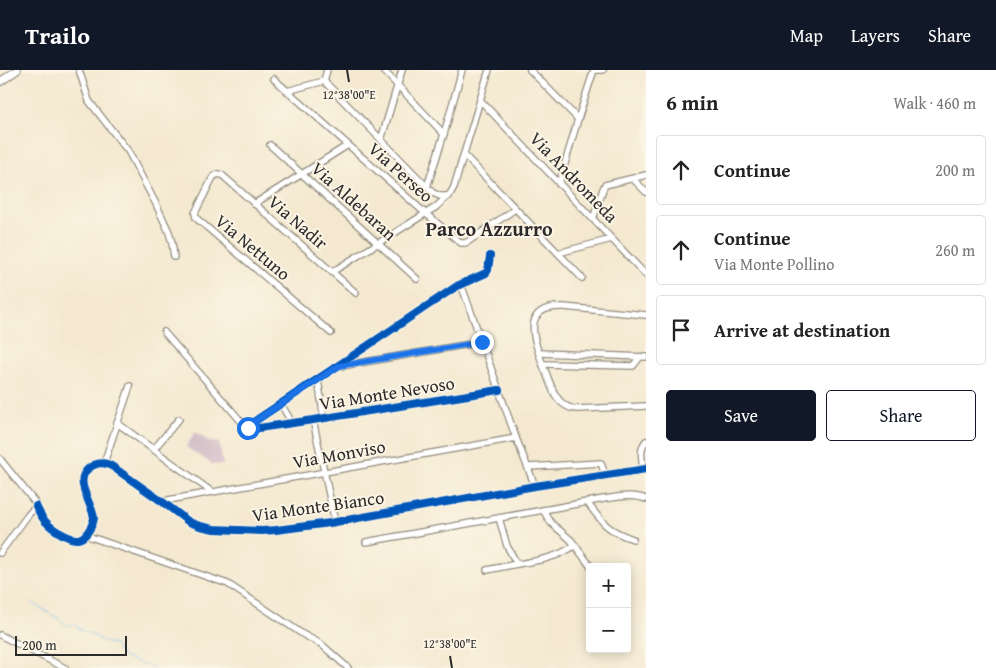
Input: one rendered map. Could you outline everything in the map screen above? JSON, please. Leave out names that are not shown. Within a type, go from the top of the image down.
[{"type":"main road","points":[[0,82],[17,70]]},
{"type":"street","points":[[79,70],[89,101],[128,151],[156,204],[169,232],[174,257]]},
{"type":"street","points":[[324,81],[327,70]]},
{"type":"street","points":[[383,70],[444,134]]},
{"type":"street","points":[[381,140],[402,70]]},
{"type":"street","points":[[426,187],[444,134],[462,70]]},
{"type":"street","points":[[332,272],[434,208],[453,190],[489,70]]},
{"type":"street","points":[[530,70],[578,120]]},
{"type":"street","points":[[559,184],[594,70],[603,70]]},
{"type":"street","name":"Via Perseo","points":[[274,79],[459,242],[469,241],[515,209]]},
{"type":"street","points":[[287,91],[324,81]]},
{"type":"street","points":[[324,81],[426,187],[440,196],[448,196]]},
{"type":"street","name":"Via Andromeda","points":[[480,100],[646,275]]},
{"type":"street","name":"Via Aldebaran","points":[[270,145],[418,278]]},
{"type":"street","points":[[254,204],[348,145]]},
{"type":"street","points":[[464,155],[582,278]]},
{"type":"street","name":"Via Nadir","points":[[220,174],[356,293]]},
{"type":"street","name":"Via Nettuno","points":[[220,174],[213,178],[195,213],[196,218],[331,333]]},
{"type":"street","points":[[593,219],[604,186],[646,175]]},
{"type":"street","points":[[633,178],[646,192]]},
{"type":"street","points":[[433,193],[435,200],[434,208]]},
{"type":"street","points":[[558,253],[612,239]]},
{"type":"street","points":[[164,332],[248,428],[280,404],[461,284],[487,272],[490,256]]},
{"type":"street","points":[[461,284],[535,486]]},
{"type":"street","points":[[646,315],[556,307],[546,309],[536,316],[533,325],[534,337],[554,393],[567,407],[578,409],[646,406]]},
{"type":"street","points":[[339,366],[482,342]]},
{"type":"street","points":[[539,353],[643,357]]},
{"type":"street","points":[[543,364],[633,366],[643,357]]},
{"type":"street","points":[[318,380],[324,419]]},
{"type":"street","points":[[0,459],[36,502],[36,506],[46,523],[59,532],[75,539],[85,536],[94,522],[94,518],[83,488],[83,477],[92,467],[104,463],[130,386]]},
{"type":"street","name":"Via Monte Nevoso","points":[[248,428],[324,419],[499,390]]},
{"type":"street","points":[[280,404],[292,423]]},
{"type":"street","points":[[154,450],[178,419]]},
{"type":"street","points":[[313,420],[335,522]]},
{"type":"street","points":[[118,423],[212,492]]},
{"type":"street","name":"Via Monviso","points":[[168,500],[516,438]]},
{"type":"street","points":[[645,469],[642,449],[646,441]]},
{"type":"street","name":"Via Monte Bianco","points":[[104,463],[113,467],[186,520],[200,526],[226,530],[267,531],[335,522],[535,486],[645,469]]},
{"type":"street","points":[[528,467],[601,463],[605,475]]},
{"type":"street","points":[[366,542],[587,502],[626,497],[646,499]]},
{"type":"street","points":[[587,502],[606,526],[617,533],[633,538]]},
{"type":"street","points":[[0,553],[36,506]]},
{"type":"street","points":[[543,510],[552,524],[575,545],[588,563]]},
{"type":"street","points":[[499,518],[507,546],[516,564]]},
{"type":"street","points":[[85,536],[228,584],[323,646],[348,668]]},
{"type":"street","points":[[487,570],[551,558],[575,545]]},
{"type":"street","points":[[0,635],[65,668]]},
{"type":"shaded area","points":[[195,432],[210,442],[219,442],[223,465],[212,464],[186,447]]},
{"type":"waterway","points":[[32,603],[68,626],[74,624],[84,632],[106,643],[113,644],[123,657],[154,668]]},
{"type":"cycle path","points":[[490,256],[486,273],[457,286],[246,427],[252,429],[499,390]]},
{"type":"cycle path","points":[[36,506],[44,520],[57,531],[75,539],[81,538],[91,527],[94,518],[82,483],[83,476],[94,465],[102,463],[113,467],[189,522],[214,529],[262,531],[330,523],[535,486],[646,469]]},
{"type":"district","name":"Parco Azzurro","points":[[489,228]]},
{"type":"route","points":[[248,428],[246,427],[339,366],[482,342]]}]
